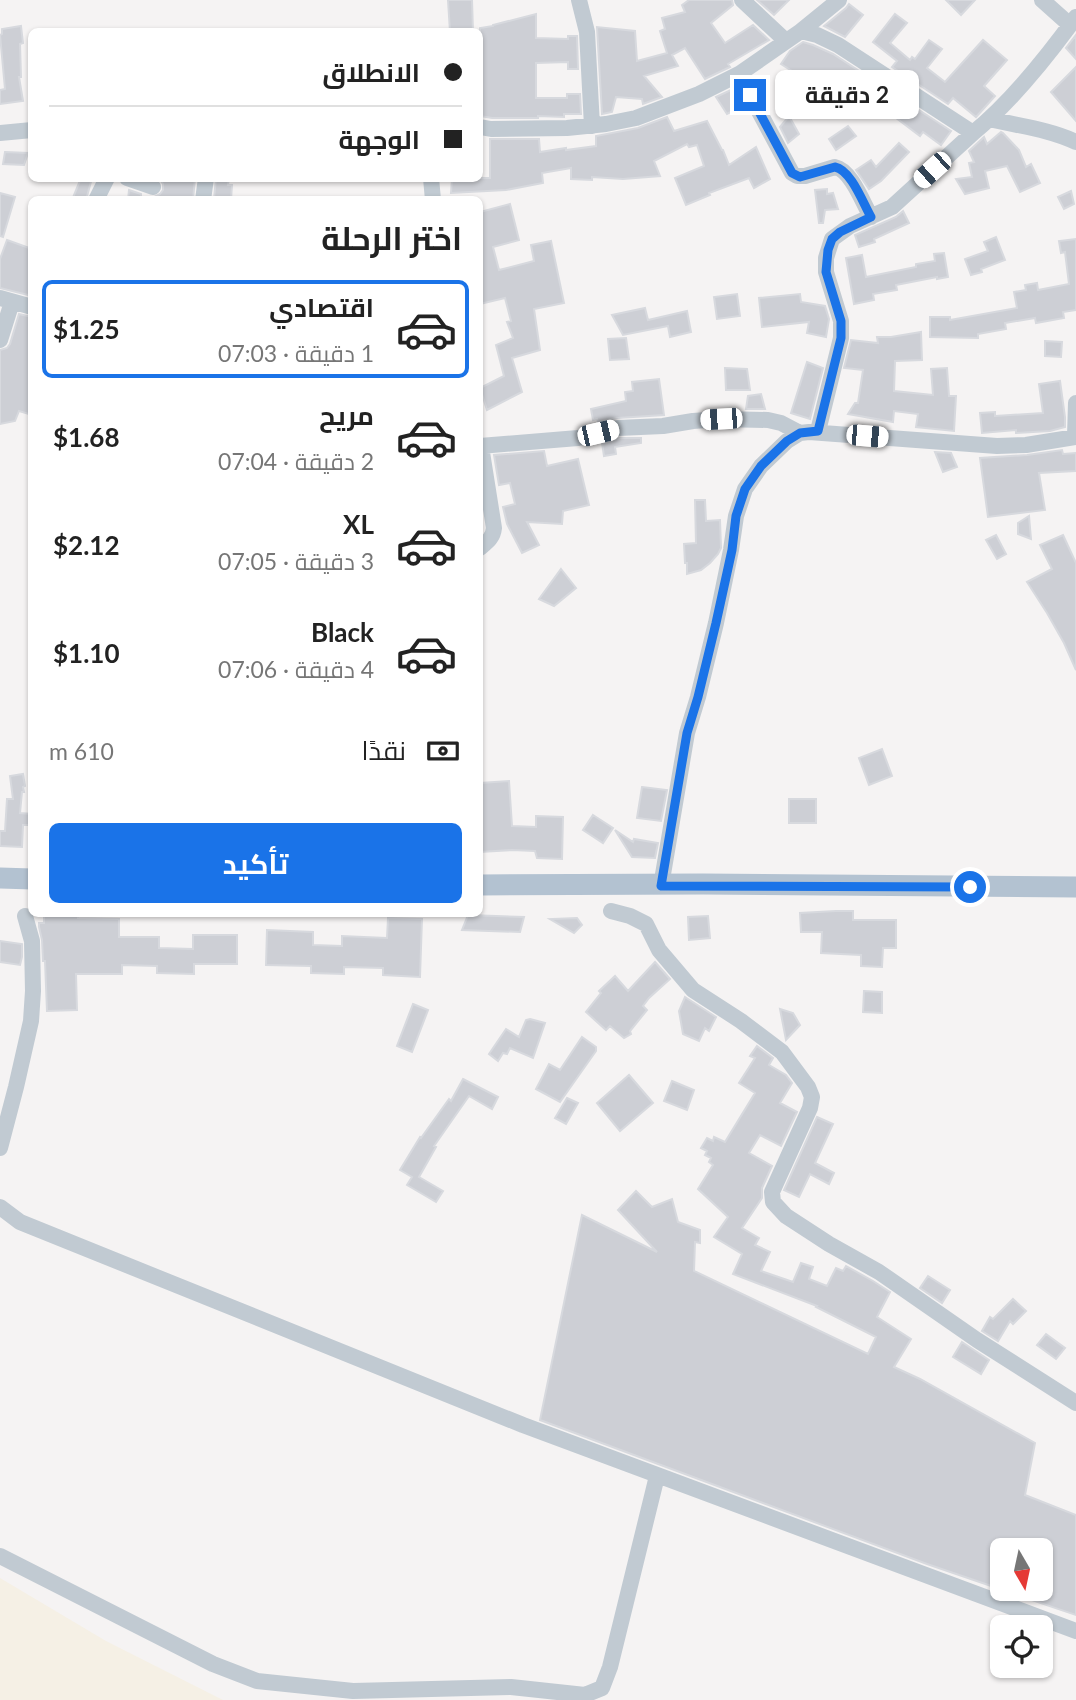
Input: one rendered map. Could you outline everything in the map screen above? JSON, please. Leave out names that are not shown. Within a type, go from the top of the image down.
[{"type":"main road","points":[[0,878],[28,879]]},
{"type":"main road","points":[[483,885],[1076,887]]},
{"type":"street","points":[[579,0],[587,32],[593,126]]},
{"type":"street","points":[[742,0],[786,41]]},
{"type":"street","points":[[483,128],[517,130],[593,126],[636,118],[699,94],[739,74],[801,31],[839,0]]},
{"type":"street","points":[[818,431],[841,338],[841,321],[826,272],[832,239],[840,232],[892,207],[990,119],[1044,58],[1073,21],[1042,0]]},
{"type":"street","points":[[801,31],[817,35],[838,46],[973,133]]},
{"type":"street","points":[[739,74],[792,173],[800,177],[840,168],[847,174],[871,217]]},
{"type":"street","points":[[990,119],[1031,127],[1076,142]]},
{"type":"street","points":[[0,133],[28,130]]},
{"type":"street","points":[[0,340],[6,300],[28,306]]},
{"type":"street","points":[[661,886],[687,733],[719,612],[736,516],[745,489],[761,466],[787,441],[800,433],[818,431],[997,446],[1026,445],[1076,436],[1076,403]]},
{"type":"street","points":[[483,446],[578,438],[618,428],[721,419],[768,420],[781,423],[800,433]]},
{"type":"street","points":[[483,464],[494,528],[493,534],[483,545]]},
{"type":"street","points":[[611,911],[646,924],[659,950],[693,990],[782,1052],[808,1087],[810,1108],[772,1192],[773,1202],[786,1216],[879,1272],[977,1340],[1076,1403]]},
{"type":"street","points":[[0,1148],[31,1021],[32,941],[25,916]]},
{"type":"street","points":[[0,1207],[20,1222],[523,1425],[1076,1631]]},
{"type":"street","points":[[0,1556],[213,1664],[257,1681],[353,1691],[511,1687],[585,1695],[601,1688],[610,1667],[657,1476]]},
{"type":"sand","points":[[0,1578],[106,1641],[223,1700],[0,1700]]},
{"type":"building","points":[[448,0],[472,0],[473,28],[450,28]]},
{"type":"building","points":[[689,0],[732,0],[733,5],[711,23],[725,43],[753,25],[769,40],[728,64],[730,67],[705,79],[685,48],[672,55],[678,66],[644,76],[662,97],[643,104],[642,99],[616,97],[612,112],[602,114],[597,27],[635,31],[637,61],[667,53],[660,31],[665,29],[662,18],[685,12],[682,5]]},
{"type":"building","points":[[757,0],[789,0],[774,15]]},
{"type":"building","points":[[946,0],[975,0],[961,15]]},
{"type":"building","points":[[849,4],[863,15],[845,37],[824,26],[846,8]]},
{"type":"building","points":[[536,14],[536,38],[568,39],[568,36],[577,36],[578,69],[568,69],[568,62],[536,63],[536,98],[567,98],[567,94],[580,94],[581,114],[538,118],[483,116],[483,28],[480,28]]},
{"type":"building","points":[[895,14],[907,23],[890,43],[910,60],[912,57],[915,59],[929,40],[942,49],[927,68],[945,82],[983,40],[1007,60],[984,86],[995,96],[976,117],[953,98],[948,104],[892,67],[897,61],[873,42]]},
{"type":"building","points":[[21,26],[23,43],[20,44],[19,77],[23,101],[0,104],[0,90],[5,89],[0,35],[2,29]]},
{"type":"building","points":[[1076,35],[1076,59],[1066,48]]},
{"type":"building","points":[[803,42],[833,54],[951,131],[941,145],[923,132],[920,136],[841,80],[831,96],[781,64],[790,51]]},
{"type":"building","points":[[1076,67],[1076,121],[1051,92]]},
{"type":"building","points":[[735,88],[744,105],[727,114],[716,97]]},
{"type":"building","points":[[789,116],[799,134],[788,143],[780,127]]},
{"type":"building","points":[[667,117],[674,131],[707,121],[729,165],[756,147],[770,179],[754,188],[749,178],[686,205],[675,178],[704,166],[697,145],[689,147],[687,144],[654,161],[660,176],[571,179],[571,168],[542,173],[543,183],[506,190],[451,193],[452,182],[483,182],[483,178],[490,178],[490,139],[539,139],[540,152],[596,146],[596,136],[638,128]]},
{"type":"building","points":[[848,126],[856,136],[836,150],[829,139]]},
{"type":"building","points":[[1001,132],[1019,150],[1026,167],[1031,164],[1040,183],[1020,192],[1007,166],[985,171],[989,188],[965,194],[956,179],[972,177],[969,163],[974,162],[969,151],[984,137],[987,144]]},
{"type":"building","points":[[899,143],[909,152],[881,181],[869,189],[856,170],[871,160],[876,167]]},
{"type":"building","points":[[5,152],[28,153],[24,165],[3,164]]},
{"type":"building","points":[[79,182],[91,182],[87,196],[74,196]]},
{"type":"building","points":[[162,182],[195,182],[193,196],[156,196],[163,190]]},
{"type":"building","points":[[216,182],[228,182],[228,185],[232,185],[231,196],[214,196]]},
{"type":"building","points":[[827,189],[827,194],[833,193],[838,209],[825,210],[823,223],[819,223],[815,190]]},
{"type":"building","points":[[129,190],[141,194],[141,196],[128,196]]},
{"type":"building","points":[[1071,191],[1074,204],[1064,209],[1058,197]]},
{"type":"building","points":[[0,193],[15,197],[3,237],[0,236]]},
{"type":"building","points":[[510,204],[519,240],[493,247],[499,270],[534,261],[531,245],[551,241],[564,303],[534,309],[540,350],[512,358],[522,392],[487,410],[483,386],[504,376],[496,345],[513,338],[507,322],[511,321],[505,298],[483,303],[483,211]]},
{"type":"building","points":[[903,211],[909,223],[874,239],[875,242],[859,247],[855,235],[896,217]]},
{"type":"building","points":[[996,237],[1005,260],[971,275],[965,259],[988,251],[984,242]]},
{"type":"building","points":[[1076,239],[1076,310],[1063,312],[1064,318],[1036,323],[1035,318],[1005,323],[1006,329],[978,334],[978,338],[930,337],[930,317],[950,317],[950,320],[1017,308],[1014,292],[1026,290],[1025,285],[1037,283],[1038,290],[1069,284],[1065,252],[1061,253],[1059,241]]},
{"type":"building","points":[[7,240],[28,248],[28,295],[0,288],[0,259]]},
{"type":"building","points":[[944,253],[948,277],[896,285],[897,290],[873,294],[874,300],[854,304],[846,258],[862,255],[866,277],[916,267],[916,264],[935,261],[934,254]]},
{"type":"building","points":[[737,294],[740,316],[717,319],[714,297]]},
{"type":"building","points":[[800,294],[801,302],[825,306],[829,319],[826,337],[807,333],[809,322],[762,327],[759,298]]},
{"type":"building","points":[[645,308],[648,320],[687,311],[691,332],[670,337],[668,326],[623,335],[612,315]]},
{"type":"building","points":[[19,314],[28,316],[28,414],[19,411],[15,421],[0,424],[0,350],[10,344]]},
{"type":"building","points":[[921,332],[922,360],[895,361],[894,391],[933,395],[931,369],[947,368],[949,396],[956,396],[954,431],[916,427],[918,414],[894,411],[893,422],[848,414],[855,403],[858,403],[863,370],[844,368],[851,340],[878,343],[877,337]]},
{"type":"building","points":[[626,338],[629,359],[610,360],[608,339]]},
{"type":"building","points":[[1045,341],[1062,342],[1061,357],[1045,356]]},
{"type":"building","points":[[807,362],[823,368],[810,419],[791,413]]},
{"type":"building","points":[[725,368],[747,369],[750,390],[726,390]]},
{"type":"building","points":[[659,379],[664,415],[598,422],[597,419],[593,420],[591,409],[626,401],[625,392],[633,391],[632,382]]},
{"type":"building","points":[[1060,381],[1065,427],[1050,431],[982,433],[980,413],[995,412],[995,416],[1043,413],[1039,384]]},
{"type":"building","points":[[761,394],[765,409],[746,409],[748,396]]},
{"type":"building","points":[[620,438],[641,438],[641,443],[615,447],[616,454],[604,456],[602,443]]},
{"type":"building","points":[[1062,450],[1063,454],[1076,453],[1076,471],[1039,473],[1045,510],[988,517],[980,458]]},
{"type":"building","points":[[544,451],[547,466],[578,459],[589,505],[563,511],[562,524],[527,522],[539,545],[522,553],[507,524],[503,507],[515,504],[510,483],[499,485],[494,455]]},
{"type":"building","points":[[935,452],[951,453],[957,467],[943,472]]},
{"type":"building","points":[[695,500],[705,500],[706,521],[720,520],[721,548],[701,570],[687,574],[684,544],[696,543]]},
{"type":"building","points":[[1029,516],[1031,539],[1018,534],[1018,523]]},
{"type":"building","points":[[996,535],[1006,554],[997,559],[986,540]]},
{"type":"building","points":[[1063,535],[1076,563],[1076,670],[1064,643],[1027,582],[1052,569],[1040,545]]},
{"type":"building","points":[[561,569],[576,588],[554,606],[539,599]]},
{"type":"building","points":[[882,749],[892,776],[869,785],[859,758]]},
{"type":"building","points":[[23,774],[25,786],[20,813],[28,814],[28,825],[23,825],[22,847],[0,846],[0,831],[5,831],[7,799],[13,799],[10,776]]},
{"type":"building","points":[[509,781],[512,826],[536,827],[536,816],[563,817],[562,859],[537,858],[535,851],[483,852],[483,783]]},
{"type":"building","points":[[642,787],[667,790],[661,821],[637,818]]},
{"type":"building","points":[[789,799],[816,799],[816,823],[789,823]]},
{"type":"building","points":[[593,815],[613,828],[603,843],[583,830]]},
{"type":"building","points":[[615,830],[633,842],[634,839],[658,843],[655,858],[632,857]]},
{"type":"building","points":[[853,911],[853,920],[896,920],[896,948],[883,948],[882,967],[861,966],[861,955],[821,953],[822,932],[801,932],[800,913]]},
{"type":"building","points":[[708,916],[710,938],[689,940],[688,917]]},
{"type":"building","points":[[44,917],[119,919],[119,937],[159,937],[159,948],[193,949],[193,935],[237,935],[237,964],[194,964],[194,974],[157,973],[157,966],[122,965],[122,974],[76,974],[77,1010],[47,1011],[45,961],[39,927],[39,923],[44,923]]},
{"type":"building","points":[[467,917],[524,917],[520,932],[462,930]]},
{"type":"building","points":[[388,918],[422,919],[420,977],[383,975],[383,968],[344,967],[344,974],[311,973],[311,966],[266,965],[267,930],[313,932],[313,945],[342,946],[342,936],[387,938]]},
{"type":"building","points":[[577,918],[582,925],[574,933],[550,919]]},
{"type":"building","points":[[0,941],[22,944],[20,965],[0,962]]},
{"type":"building","points":[[655,962],[670,979],[643,1006],[647,1010],[630,1031],[631,1034],[624,1038],[610,1026],[606,1030],[586,1012],[601,993],[599,991],[615,976],[628,991]]},
{"type":"building","points":[[864,991],[882,992],[882,1013],[863,1012]]},
{"type":"building","points":[[685,997],[716,1017],[709,1031],[705,1028],[699,1041],[683,1034],[679,1011]]},
{"type":"building","points":[[413,1004],[428,1010],[412,1052],[397,1046]]},
{"type":"building","points":[[780,1009],[793,1013],[800,1025],[786,1040]]},
{"type":"building","points":[[526,1020],[545,1023],[533,1058],[510,1048],[498,1061],[489,1054],[506,1029],[519,1037]]},
{"type":"building","points":[[582,1037],[596,1047],[596,1051],[560,1102],[536,1089],[549,1064],[560,1070]]},
{"type":"building","points":[[757,1046],[773,1058],[769,1065],[786,1075],[792,1083],[780,1103],[797,1112],[781,1146],[760,1135],[749,1153],[772,1166],[762,1188],[762,1198],[742,1228],[759,1238],[755,1245],[770,1252],[761,1271],[793,1282],[801,1263],[813,1267],[809,1279],[827,1286],[836,1268],[843,1271],[846,1266],[873,1281],[890,1292],[877,1317],[911,1339],[894,1367],[1035,1443],[1025,1495],[1076,1515],[1076,1615],[1035,1601],[1054,1601],[1054,1538],[990,1538],[990,1586],[540,1420],[582,1215],[657,1252],[618,1210],[636,1191],[652,1207],[672,1199],[678,1222],[700,1230],[700,1243],[695,1242],[694,1271],[868,1354],[876,1337],[817,1306],[733,1274],[742,1254],[714,1237],[728,1217],[698,1189],[713,1165],[709,1162],[711,1158],[705,1155],[707,1151],[701,1148],[707,1138],[713,1141],[714,1137],[725,1142],[755,1093],[739,1083],[755,1058],[750,1056]]},
{"type":"building","points":[[629,1075],[653,1103],[620,1131],[597,1103]]},
{"type":"building","points":[[463,1079],[498,1097],[492,1109],[469,1096],[434,1146],[436,1147],[419,1177],[443,1191],[436,1202],[407,1185],[412,1177],[400,1170],[420,1137],[449,1099],[451,1101]]},
{"type":"building","points":[[672,1081],[694,1090],[687,1110],[664,1101]]},
{"type":"building","points":[[567,1098],[578,1103],[566,1124],[555,1118]]},
{"type":"building","points":[[817,1117],[833,1124],[815,1163],[834,1173],[829,1184],[810,1174],[799,1197],[784,1190]]},
{"type":"building","points":[[928,1276],[950,1290],[942,1303],[920,1288]]},
{"type":"building","points":[[1013,1299],[1026,1311],[1013,1324],[1010,1321],[998,1341],[982,1331],[990,1317],[993,1319]]},
{"type":"building","points":[[1046,1334],[1065,1348],[1056,1359],[1037,1345]]},
{"type":"building","points":[[962,1342],[989,1360],[981,1374],[953,1357]]},
{"type":"route","points":[[750,95],[792,173],[800,177],[840,168],[847,174],[871,217],[850,226],[832,239],[826,258],[826,272],[841,321],[841,338],[818,431],[800,433],[787,441],[761,466],[745,489],[736,516],[720,607],[687,733],[661,886],[703,884],[970,887]]}]
